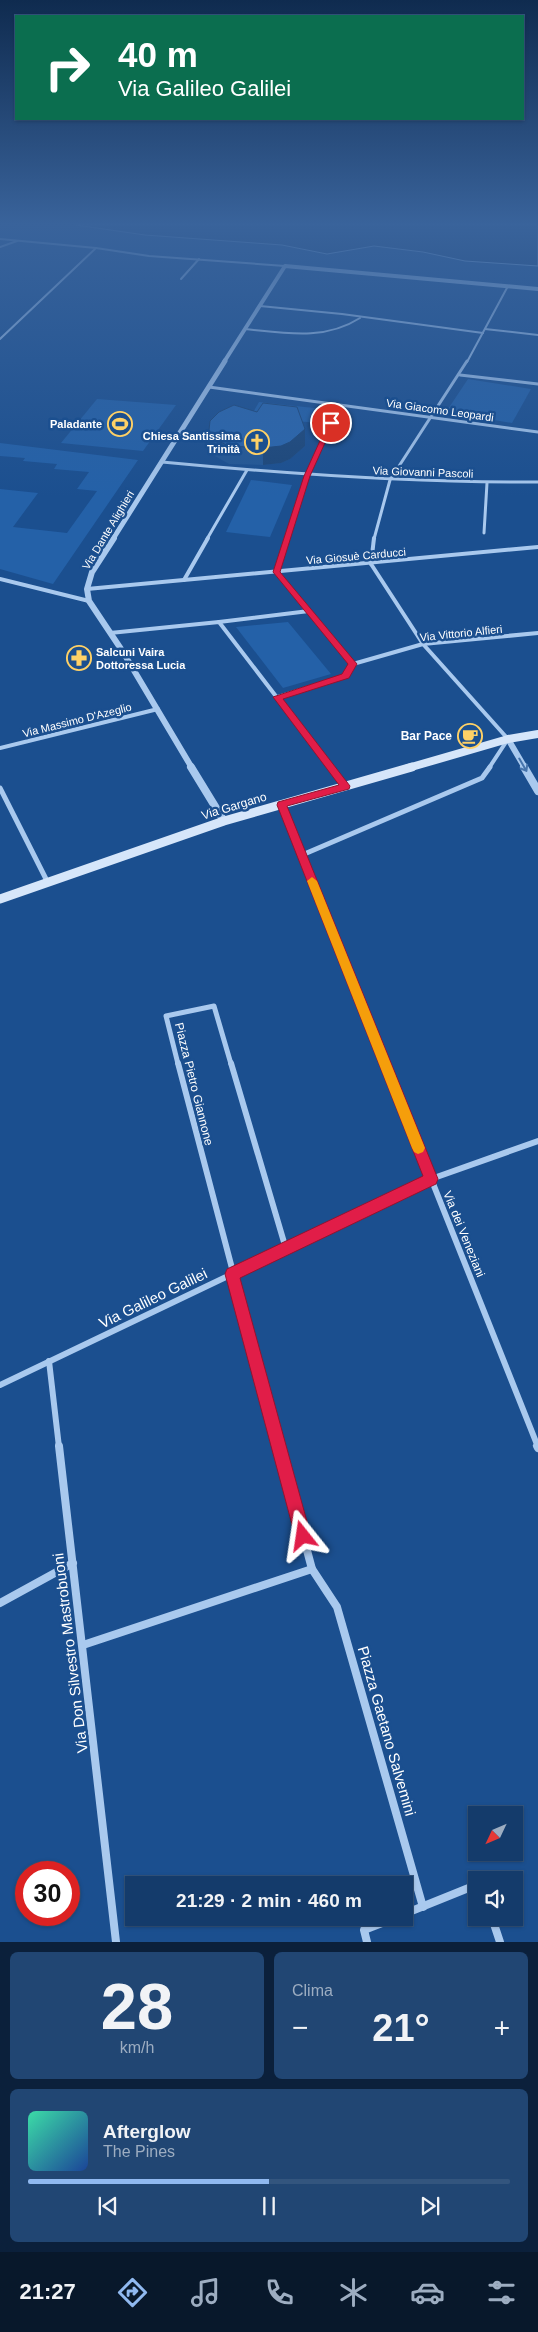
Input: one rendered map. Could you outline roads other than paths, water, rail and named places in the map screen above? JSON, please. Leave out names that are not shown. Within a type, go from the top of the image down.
[{"type":"main road","name":"Via Gargano","points":[[0,899],[47,880],[224,821],[508,740],[538,734]]},
{"type":"street","points":[[0,339],[25,316]]},
{"type":"street","name":"Via Dante Alighieri","points":[[224,821],[158,709],[89,602],[86,589],[92,572],[254,316]]},
{"type":"street","points":[[349,316],[484,331],[538,335]]},
{"type":"street","points":[[492,316],[460,375],[390,480],[375,530],[371,564],[423,644],[508,740],[538,791]]},
{"type":"street","points":[[245,330],[316,334],[336,332],[350,326],[360,318]]},
{"type":"street","points":[[460,375],[538,384]]},
{"type":"street","name":"Via Giacomo Leopardi","points":[[209,387],[538,432]]},
{"type":"street","points":[[339,405],[307,476],[276,572],[353,664]]},
{"type":"street","name":"Via Giovanni Pascoli","points":[[162,462],[307,476],[487,483],[538,482]]},
{"type":"street","points":[[184,580],[247,470]]},
{"type":"street","points":[[484,533],[487,483]]},
{"type":"street","name":"Via Giosuè Carducci","points":[[86,589],[538,547]]},
{"type":"street","points":[[0,579],[89,602]]},
{"type":"street","points":[[110,633],[309,611]]},
{"type":"street","points":[[219,622],[346,786]]},
{"type":"street","name":"Via Vittorio Alfieri","points":[[278,697],[346,676],[353,664],[423,644],[538,633]]},
{"type":"street","name":"Via Massimo D'Azeglio","points":[[0,748],[158,709]]},
{"type":"street","points":[[302,856],[482,778],[508,740]]},
{"type":"street","points":[[0,788],[47,880]]},
{"type":"street","name":"Via dei Veneziani","points":[[282,805],[538,1448]]},
{"type":"street","name":"Piazza Pietro Giannone","points":[[232,1274],[166,1016],[214,1006],[286,1249]]},
{"type":"street","name":"Via Galileo Galilei","points":[[0,1385],[431,1179],[538,1141]]},
{"type":"street","name":"Piazza Gaetano Salvemini","points":[[232,1274],[312,1569],[337,1607],[423,1907]]},
{"type":"street","name":"Via Don Silvestro Mastrobuoni","points":[[49,1361],[116,1942]]},
{"type":"street","points":[[0,1602],[73,1563]]},
{"type":"street","points":[[83,1644],[312,1569]]},
{"type":"street","points":[[413,1911],[468,1889]]},
{"type":"street","points":[[367,1942],[364,1930],[374,1926]]},
{"type":"street","points":[[495,1926],[500,1942]]},
{"type":"place","name":"Paladante","points":[[120,424]]},
{"type":"place","name":"Chiesa Santissima Trinità","points":[[257,442]]},
{"type":"place","name":"Salcuni Vaira Dottoressa Lucia","points":[[79,658]]},
{"type":"place","name":"Bar Pace","points":[[470,736]]}]
